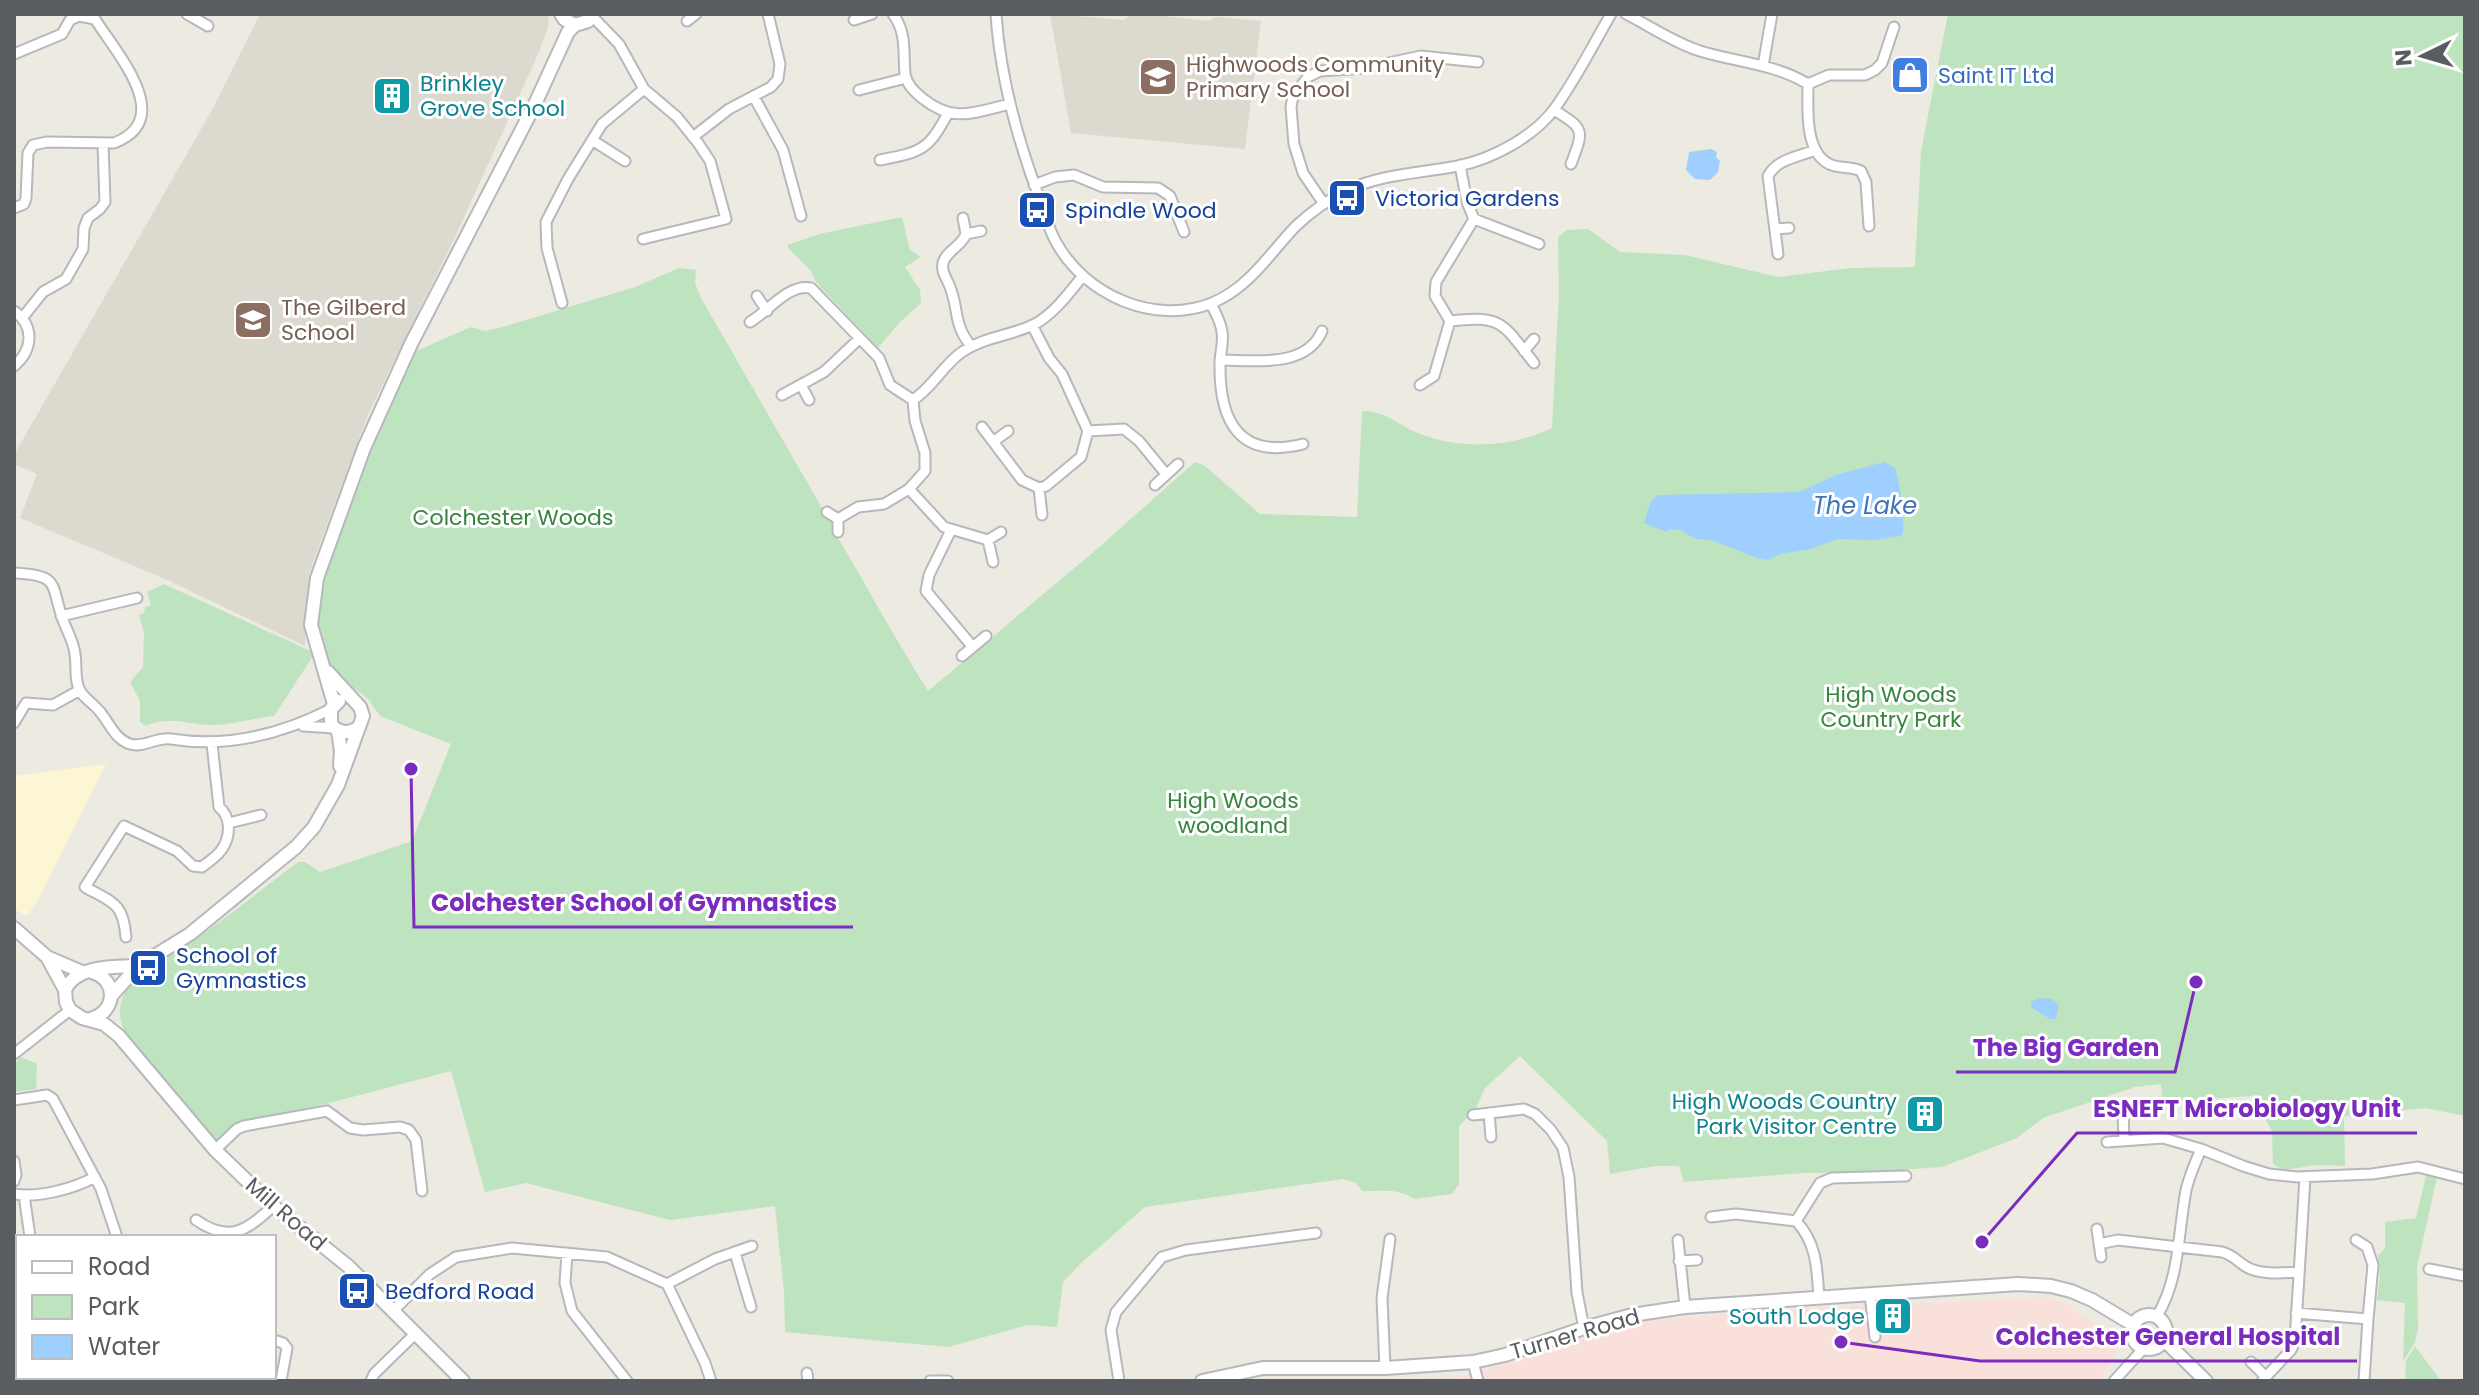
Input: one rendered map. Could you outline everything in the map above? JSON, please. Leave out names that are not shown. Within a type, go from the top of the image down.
[{"type":"street","points":[[187,14],[208,26]]},
{"type":"street","points":[[693,137],[729,109],[771,87],[778,79],[780,64],[768,14]]},
{"type":"street","points":[[854,20],[872,14]]},
{"type":"street","points":[[893,14],[904,37],[909,87],[923,98],[948,113],[969,114],[1010,104]]},
{"type":"street","points":[[996,14],[998,45],[1010,104],[1034,185],[1055,241],[1082,277],[1112,296],[1148,309],[1211,304],[1237,289],[1252,277],[1293,229],[1348,189],[1479,160],[1510,145],[1554,110],[1611,14]]},
{"type":"street","points":[[1626,14],[1698,50],[1763,66],[1797,77],[1808,84]]},
{"type":"street","points":[[1763,66],[1772,14]]},
{"type":"street","points":[[14,54],[62,34],[70,20],[79,16],[95,19],[134,82],[143,105],[140,122],[125,139],[103,144],[47,142],[33,145],[28,153],[26,198],[24,204],[14,208]]},
{"type":"street","points":[[338,785],[341,751],[330,720],[332,707],[311,625],[317,578],[364,448],[411,344],[568,32],[578,19],[606,30],[619,44],[644,89],[677,117],[710,161],[726,219],[643,239]]},
{"type":"street","points":[[1808,84],[1829,75],[1865,75],[1875,70],[1882,63],[1894,27]]},
{"type":"street","points":[[1874,42],[1887,47]]},
{"type":"street","points":[[1324,204],[1303,173],[1294,144],[1293,96],[1308,77],[1320,71],[1365,68],[1421,56],[1478,62]]},
{"type":"street","points":[[859,90],[906,78]]},
{"type":"street","points":[[1808,84],[1808,114],[1815,150],[1831,165],[1861,171],[1866,182],[1869,226]]},
{"type":"street","points":[[562,303],[547,248],[545,227],[568,179],[602,124],[644,89]]},
{"type":"street","points":[[754,97],[783,150],[801,216]]},
{"type":"street","points":[[1554,110],[1577,124],[1581,131],[1571,164]]},
{"type":"street","points":[[880,160],[929,145],[948,113]]},
{"type":"street","points":[[592,140],[625,161]]},
{"type":"street","points":[[14,366],[24,358],[30,343],[18,314],[43,292],[66,279],[83,249],[88,218],[105,202],[103,144]]},
{"type":"street","points":[[1778,254],[1769,173],[1779,162],[1815,150]]},
{"type":"street","points":[[894,157],[898,170]]},
{"type":"street","points":[[1460,165],[1467,202],[1474,219],[1523,235],[1539,244]]},
{"type":"street","points":[[1034,185],[1055,177],[1074,175],[1103,187],[1158,188],[1170,196],[1184,232]]},
{"type":"street","points":[[963,218],[966,234],[960,245],[946,256],[943,274],[952,294],[956,320],[971,346]]},
{"type":"street","points":[[1420,385],[1438,379],[1450,321],[1435,296],[1436,282],[1474,219]]},
{"type":"street","points":[[1775,229],[1789,228]]},
{"type":"street","points":[[966,234],[981,231]]},
{"type":"street","points":[[913,400],[930,386],[950,362],[971,346],[1032,325],[1059,303],[1082,277]]},
{"type":"street","points":[[750,322],[796,288],[811,288],[879,358],[890,385],[913,400]]},
{"type":"street","points":[[757,296],[767,311]]},
{"type":"street","points":[[1211,304],[1222,332],[1220,360],[1227,419],[1239,434],[1265,448],[1283,449],[1303,444]]},
{"type":"street","points":[[1450,321],[1481,317],[1493,320],[1508,331],[1534,363]]},
{"type":"street","points":[[982,427],[1022,480],[1039,488],[1046,486],[1081,457],[1088,431],[1062,374],[1049,358],[1032,325]]},
{"type":"street","points":[[1220,360],[1286,359],[1313,346],[1322,331]]},
{"type":"street","points":[[782,395],[824,372],[859,339]]},
{"type":"street","points":[[1524,351],[1534,339]]},
{"type":"street","points":[[801,385],[809,400]]},
{"type":"street","points":[[838,519],[858,507],[884,504],[909,489],[925,471],[926,461],[915,421],[913,400]]},
{"type":"street","points":[[1088,431],[1124,429],[1139,441],[1166,474]]},
{"type":"street","points":[[993,442],[1008,431]]},
{"type":"street","points":[[1155,485],[1178,464]]},
{"type":"street","points":[[1039,488],[1042,515]]},
{"type":"street","points":[[909,489],[944,527],[988,540],[1001,532]]},
{"type":"street","points":[[827,512],[838,519]]},
{"type":"street","points":[[838,519],[838,532]]},
{"type":"street","points":[[951,530],[925,584],[926,591],[972,646]]},
{"type":"street","points":[[988,540],[993,562]]},
{"type":"street","points":[[14,573],[39,575],[55,586],[61,616],[75,651],[80,690],[115,733],[132,745],[165,738],[212,744],[263,736],[296,726],[344,699],[351,700]]},
{"type":"street","points":[[61,616],[122,600],[133,602]]},
{"type":"street","points":[[962,656],[986,636]]},
{"type":"street","points":[[90,1019],[103,1014],[138,966],[190,934],[296,847],[314,827],[338,785],[361,722],[362,711],[322,663]]},
{"type":"street","points":[[14,723],[26,703],[53,705],[80,690]]},
{"type":"street","points":[[296,726],[346,733],[356,729]]},
{"type":"street","points":[[126,937],[124,914],[117,906],[85,887],[124,826],[177,851],[193,866],[202,867],[222,850],[229,823],[226,812],[219,807],[212,744]]},
{"type":"street","points":[[229,823],[255,814],[261,815]]},
{"type":"street","name":"Mill Road","points":[[14,928],[47,957],[65,990],[70,1010],[82,1018],[104,1024],[119,1036],[215,1150],[273,1206],[348,1266],[463,1381]]},
{"type":"street","name":"Mill Road","points":[[47,957],[104,977],[109,983],[119,1036]]},
{"type":"street","points":[[65,990],[73,977],[87,972],[138,966]]},
{"type":"street","points":[[14,1054],[70,1010]]},
{"type":"street","points":[[14,1100],[47,1095],[53,1099],[95,1177],[116,1235]]},
{"type":"street","points":[[1473,1115],[1524,1109],[1535,1114],[1563,1148],[1569,1177],[1577,1293],[1584,1328]]},
{"type":"street","points":[[215,1150],[244,1126],[327,1111],[350,1128],[400,1127],[409,1130],[416,1140],[422,1191]]},
{"type":"street","points":[[2123,1111],[2124,1140]]},
{"type":"street","points":[[1489,1113],[1491,1137]]},
{"type":"street","points":[[2107,1142],[2163,1138],[2269,1174],[2305,1177],[2372,1174],[2418,1167],[2465,1179]]},
{"type":"street","points":[[2157,1316],[2168,1300],[2175,1276],[2185,1192],[2201,1149]]},
{"type":"street","points":[[14,1161],[14,1181]]},
{"type":"street","points":[[1796,1221],[1820,1183],[1832,1178],[1906,1176]]},
{"type":"street","points":[[29,1235],[19,1195],[69,1188],[95,1177]]},
{"type":"street","points":[[2251,1362],[2264,1379],[2291,1350],[2295,1341],[2305,1177]]},
{"type":"street","points":[[196,1220],[223,1233],[238,1231],[255,1224],[273,1206]]},
{"type":"street","points":[[1711,1217],[1736,1214],[1796,1221],[1805,1230],[1816,1258],[1819,1298]]},
{"type":"street","points":[[2097,1229],[2101,1257]]},
{"type":"street","points":[[1119,1381],[1111,1330],[1116,1312],[1162,1257],[1186,1250],[1316,1233]]},
{"type":"street","points":[[1385,1368],[1382,1298],[1390,1239]]},
{"type":"street","points":[[1678,1240],[1685,1307]]},
{"type":"street","points":[[2099,1244],[2118,1240],[2177,1246],[2231,1254],[2246,1268],[2298,1272]]},
{"type":"street","points":[[2356,1240],[2367,1247],[2373,1265],[2364,1381]]},
{"type":"street","points":[[2367,1247],[2377,1240]]},
{"type":"street","points":[[667,1284],[715,1259],[752,1246]]},
{"type":"street","points":[[393,1311],[430,1274],[456,1257],[512,1248],[607,1257],[667,1284],[711,1381]]},
{"type":"street","points":[[567,1253],[565,1283],[572,1311],[627,1381]]},
{"type":"street","points":[[735,1253],[751,1307]]},
{"type":"street","points":[[1679,1261],[1697,1260]]},
{"type":"street","points":[[2429,1269],[2446,1267],[2465,1276]]},
{"type":"street","name":"Turner Road","points":[[1202,1381],[1263,1368],[1385,1368],[1473,1362],[1632,1315],[1685,1307],[1967,1286],[2051,1286],[2092,1300],[2132,1324]]},
{"type":"street","points":[[1870,1295],[1875,1337]]},
{"type":"street","points":[[2296,1313],[2368,1319]]},
{"type":"street","points":[[2114,1381],[2143,1349],[2158,1348],[2165,1341],[2166,1328],[2157,1316],[2146,1315],[2132,1324],[2134,1341],[2143,1349]]},
{"type":"street","points":[[371,1381],[374,1374],[416,1333]]},
{"type":"street","points":[[276,1341],[283,1343],[288,1353],[281,1381]]},
{"type":"street","points":[[2165,1341],[2206,1381]]},
{"type":"street","points":[[1473,1362],[1478,1381]]},
{"type":"street","points":[[930,1381],[948,1381]]},
{"type":"shaded area","name":"The Gilberd School","points":[[260,14],[549,14],[539,52],[455,237],[369,412],[309,573],[305,646],[163,578],[20,518],[37,474],[14,464],[14,455],[212,110]]},
{"type":"shaded area","name":"Highwoods Community Primary School","points":[[1050,14],[1124,20],[1131,14],[1146,14],[1208,21],[1216,17],[1261,21],[1245,149],[1071,133]]},
{"type":"shaded area","points":[[106,764],[39,898],[27,916],[14,909],[14,776]]},
{"type":"shaded area","points":[[2050,1297],[2073,1308],[2111,1337],[2116,1348],[2115,1355],[2099,1381],[1397,1381],[1470,1375],[1600,1330],[1634,1322],[1760,1311]]},
{"type":"green space","name":"High Woods Country Park","points":[[1948,14],[2465,14],[2465,1116],[2425,1108],[2344,1116],[2345,1166],[2317,1165],[2284,1170],[2273,1164],[2272,1131],[2252,1096],[2163,1102],[2161,1084],[2135,1087],[2043,1118],[2017,1138],[1942,1167],[1684,1182],[1679,1166],[1655,1166],[1610,1174],[1607,1141],[1520,1056],[1485,1088],[1476,1108],[1459,1126],[1459,1184],[1452,1194],[1414,1199],[1396,1192],[1362,1191],[1356,1183],[1343,1179],[1145,1207],[1063,1282],[1057,1327],[1028,1325],[948,1347],[785,1332],[775,1206],[670,1220],[526,1183],[485,1192],[451,1071],[238,1127],[216,1141],[126,1035],[120,1010],[132,982],[217,924],[298,862],[305,862],[320,872],[412,841],[451,744],[380,716],[369,700],[357,690],[347,687],[328,665],[315,622],[319,594],[369,449],[409,358],[416,351],[471,327],[485,331],[503,327],[635,287],[679,268],[696,270],[695,283],[701,298],[928,691],[1195,462],[1205,466],[1260,514],[1357,517],[1362,411],[1381,414],[1425,435],[1461,444],[1517,440],[1552,428],[1559,292],[1558,237],[1567,230],[1588,229],[1620,252],[1685,255],[1778,277],[1851,268],[1915,267],[1921,151]]},
{"type":"green space","points":[[902,217],[910,250],[921,257],[905,267],[920,290],[921,303],[878,348],[816,282],[811,271],[788,245],[819,234]]},
{"type":"green space","points":[[164,584],[315,653],[274,716],[216,725],[164,721],[146,726],[140,722],[140,701],[130,682],[143,667],[144,633],[139,615],[151,605],[147,592]]},
{"type":"green space","points":[[21,1057],[37,1064],[36,1089],[14,1092],[14,1064]]},
{"type":"green space","points":[[2426,1176],[2437,1177],[2417,1267],[2418,1329],[2415,1342],[2403,1362],[2405,1303],[2377,1300],[2380,1276],[2378,1256],[2385,1248],[2385,1222],[2416,1218]]},
{"type":"green space","points":[[2415,1346],[2441,1381],[2405,1381],[2406,1361]]},
{"type":"water","points":[[1711,149],[1717,152],[1716,157],[1720,161],[1718,172],[1710,180],[1695,179],[1686,170],[1689,152]]},
{"type":"water","name":"The Lake","points":[[1884,462],[1895,468],[1899,484],[1903,525],[1900,536],[1874,540],[1837,539],[1768,560],[1711,540],[1696,539],[1680,530],[1668,529],[1667,532],[1644,523],[1651,501],[1657,495],[1799,492],[1836,475]]},
{"type":"water","points":[[2040,998],[2052,999],[2059,1005],[2056,1019],[2050,1019],[2031,1007],[2031,1002]]},
{"type":"place","name":"Saint IT Ltd","points":[[1910,75]]},
{"type":"place","name":"Highwoods Community Primary School","points":[[1158,77]]},
{"type":"place","name":"Brinkley Grove School","points":[[392,96]]},
{"type":"place","name":"Victoria Gardens","points":[[1347,198]]},
{"type":"place","name":"Spindle Wood","points":[[1037,210]]},
{"type":"place","name":"The Gilberd School","points":[[253,320]]},
{"type":"place","name":"Colchester School of Gymnastics","points":[[411,769]]},
{"type":"place","name":"School of Gymnastics","points":[[148,968]]},
{"type":"place","name":"The Big Garden","points":[[2196,982]]},
{"type":"place","name":"High Woods Country Park Visitor Centre","points":[[1925,1114]]},
{"type":"place","name":"ESNEFT Microbiology Unit","points":[[1982,1242]]},
{"type":"place","name":"Bedford Road","points":[[357,1291]]},
{"type":"place","name":"South Lodge","points":[[1893,1316]]},
{"type":"place","name":"Colchester General Hospital","points":[[1841,1342]]},
{"type":"park label","name":"Colchester Woods","points":[[513,517]]},
{"type":"park label","name":"High Woods woodland","points":[[1233,812]]}]
